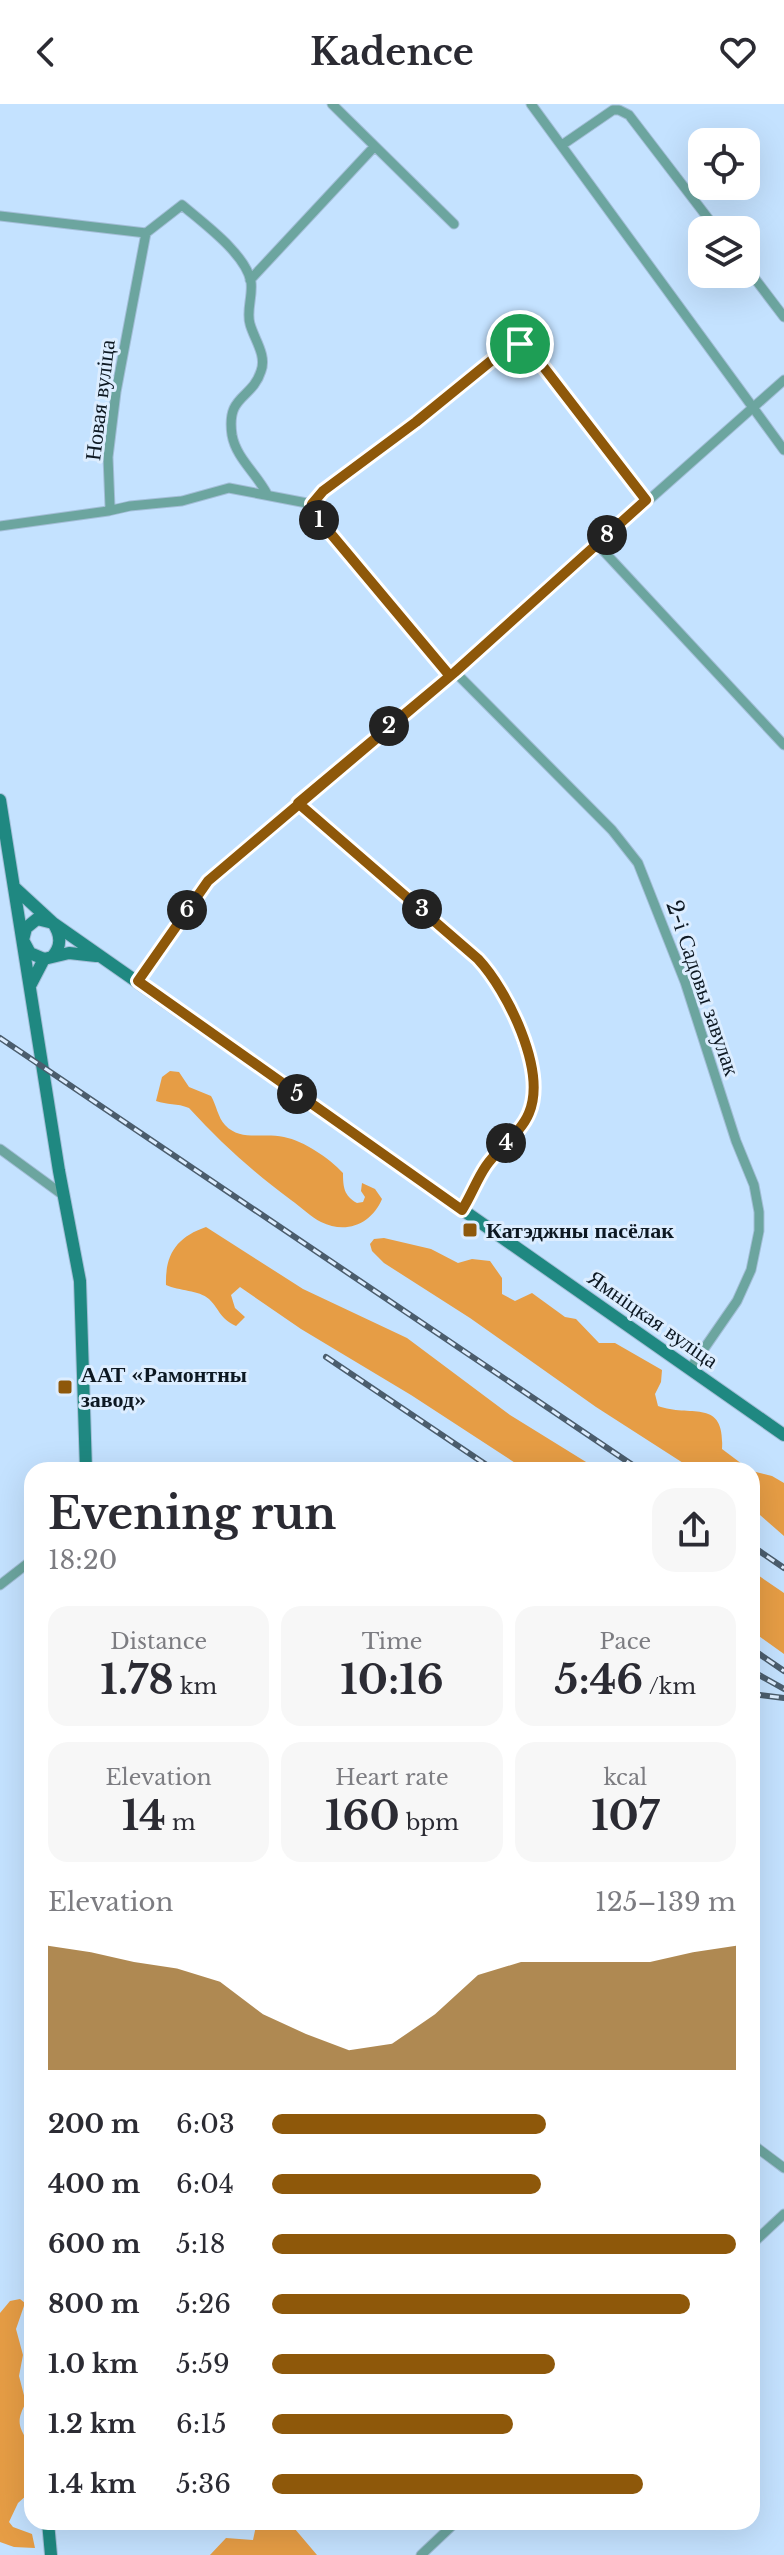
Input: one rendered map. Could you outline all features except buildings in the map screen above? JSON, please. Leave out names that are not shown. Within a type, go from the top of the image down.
[{"type":"main road","points":[[0,800],[63,1195],[80,1281],[86,1462]]},
{"type":"main road","name":"Ямніцкая вуліца","points":[[14,883],[53,923],[784,1435]]},
{"type":"main road","points":[[30,987],[48,958],[59,947],[60,938],[53,923],[34,920],[26,928],[23,940],[30,953],[48,958],[78,952],[107,959]]},
{"type":"main road","points":[[49,2530],[51,2555]]},
{"type":"street","points":[[332,104],[454,224]]},
{"type":"street","points":[[531,104],[784,450]]},
{"type":"street","points":[[562,145],[613,110],[619,110],[629,115],[706,216]]},
{"type":"street","points":[[250,280],[374,147]]},
{"type":"street","points":[[0,216],[146,233],[182,205],[245,264],[250,280],[248,321],[261,353],[262,370],[233,408],[232,438],[236,449],[267,494]]},
{"type":"street","name":"Новая вуліца","points":[[108,511],[111,495],[108,457],[116,392],[146,233]]},
{"type":"street","points":[[760,285],[784,317]]},
{"type":"street","points":[[0,526],[182,501],[229,488],[312,504],[323,491],[516,344],[524,346],[536,358],[646,500]]},
{"type":"street","points":[[138,981],[208,881],[452,674],[784,380]]},
{"type":"street","name":"2-і Садовы завулак","points":[[312,504],[316,516],[452,674],[612,830],[638,863],[685,982],[736,1141],[754,1185],[759,1231],[751,1270],[737,1301],[690,1369]]},
{"type":"street","points":[[597,544],[784,745]]},
{"type":"street","points":[[298,803],[478,959],[497,981],[509,1003],[533,1073],[530,1111],[485,1167],[462,1210]]},
{"type":"street","points":[[0,872],[14,883]]},
{"type":"street","points":[[0,1149],[63,1195]]},
{"type":"street","points":[[0,1585],[24,1566]]},
{"type":"street","points":[[760,2150],[784,2168]]},
{"type":"street","points":[[760,2236],[784,2214]]},
{"type":"street","points":[[421,2555],[448,2530]]},
{"type":"shaded area","points":[[170,1071],[179,1072],[189,1087],[211,1096],[221,1119],[231,1130],[245,1135],[284,1137],[308,1146],[343,1173],[345,1191],[357,1203],[363,1202],[365,1197],[361,1191],[362,1183],[375,1189],[382,1199],[378,1207],[365,1220],[349,1227],[331,1226],[317,1220],[250,1168],[189,1108],[156,1101],[162,1077]]},
{"type":"shaded area","points":[[206,1227],[303,1289],[407,1338],[510,1415],[586,1462],[514,1462],[301,1329],[240,1287],[231,1295],[235,1308],[245,1317],[236,1326],[230,1323],[205,1296],[166,1285],[168,1264],[175,1248]]},
{"type":"shaded area","points":[[384,1238],[431,1249],[458,1263],[472,1259],[490,1261],[502,1278],[502,1294],[515,1301],[532,1293],[565,1317],[576,1319],[599,1343],[615,1343],[662,1370],[655,1394],[658,1406],[704,1412],[712,1416],[718,1422],[722,1449],[739,1462],[682,1462],[384,1263],[372,1251],[370,1244],[374,1239]]},
{"type":"shaded area","points":[[760,1473],[784,1483],[784,1536],[760,1515]]},
{"type":"shaded area","points":[[760,1576],[784,1593],[784,1654],[760,1637]]},
{"type":"shaded area","points":[[20,2299],[24,2302],[16,2329],[23,2355],[19,2376],[24,2395],[20,2425],[24,2435],[24,2498],[9,2522],[13,2527],[32,2534],[35,2548],[14,2547],[0,2542],[0,2313],[10,2301]]},
{"type":"shaded area","points":[[255,2530],[296,2530],[317,2555],[210,2555],[226,2538],[253,2540]]},
{"type":"railway","points":[[0,1038],[628,1462]]},
{"type":"railway","points":[[326,1357],[482,1462]]},
{"type":"railway","points":[[760,1552],[784,1568]]},
{"type":"railway","points":[[760,1654],[784,1671]]},
{"type":"railway","points":[[760,1676],[784,1689]]},
{"type":"railway","points":[[760,1695],[784,1698]]},
{"type":"place","name":"Катэджны пасёлак","points":[[470,1230]]},
{"type":"place","name":"ААТ «Рамонтны завод»","points":[[65,1387]]},
{"type":"route","points":[[520,344],[502,352],[416,422],[323,491],[312,504],[316,516],[450,676],[298,803],[478,959],[497,981],[509,1003],[533,1073],[530,1111],[485,1167],[462,1210],[138,981],[208,881],[298,803],[455,672],[646,500],[542,365],[520,344]]}]
